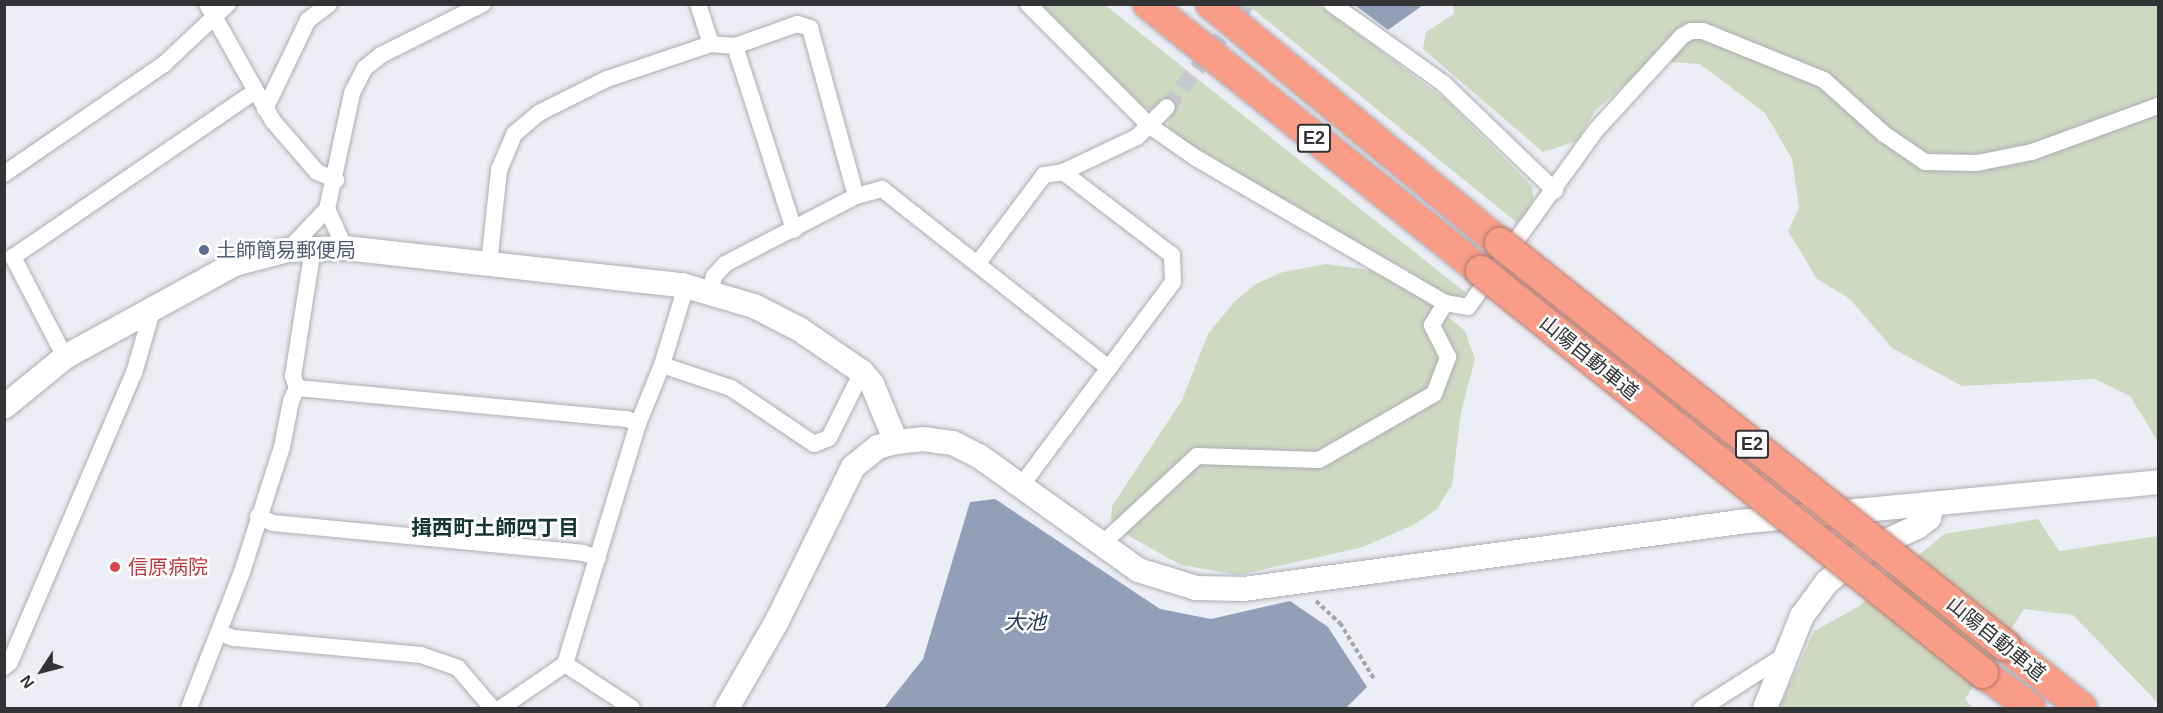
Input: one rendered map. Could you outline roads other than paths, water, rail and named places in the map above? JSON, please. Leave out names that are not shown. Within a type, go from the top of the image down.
[{"type":"highway","name":"山陽自動車道","points":[[1148,4],[1983,673],[2031,708]]},
{"type":"highway","name":"山陽自動車道","points":[[1217,10],[1500,243],[2082,708]]},
{"type":"street","points":[[4,174],[164,64],[212,12],[228,4]]},
{"type":"street","points":[[265,109],[308,20],[329,4]]},
{"type":"street","points":[[288,250],[327,209],[336,180],[352,93],[365,68],[381,55],[483,4]]},
{"type":"street","points":[[698,4],[711,44]]},
{"type":"street","points":[[1028,4],[1150,126],[1250,191],[1445,303],[1468,307],[1555,191],[1596,130],[1682,36],[1691,31],[1703,31],[1824,80],[1884,134],[1926,162],[1977,163],[2032,152],[2158,106]]},
{"type":"street","points":[[1332,4],[1444,84],[1555,191]]},
{"type":"street","points":[[212,12],[265,109],[317,172],[336,180]]},
{"type":"street","points":[[489,264],[499,170],[514,134],[539,113],[607,79],[711,44],[735,46],[797,24],[810,28],[856,196]]},
{"type":"street","points":[[735,46],[794,230]]},
{"type":"street","points":[[65,357],[13,257],[254,92]]},
{"type":"street","points":[[978,263],[1044,175],[1063,172],[1137,137],[1167,107]]},
{"type":"street","points":[[1021,486],[1173,282],[1172,255],[1063,172]]},
{"type":"street","points":[[711,291],[714,276],[726,264],[856,196],[882,189],[1108,368]]},
{"type":"street","points":[[327,209],[345,248]]},
{"type":"street","points":[[189,708],[220,633],[282,447],[291,401],[297,388],[293,376],[313,248]]},
{"type":"street","points":[[4,407],[65,357],[235,264],[288,250],[345,248],[682,285],[711,291],[754,306],[799,328],[862,372],[873,384],[896,442]]},
{"type":"street","points":[[501,708],[565,664],[638,424],[663,365],[682,299],[682,285]]},
{"type":"street","points":[[1101,546],[1197,456],[1319,460],[1434,394],[1448,357],[1432,325],[1445,303]]},
{"type":"street","points":[[4,667],[10,662],[134,373],[153,308]]},
{"type":"street","points":[[663,365],[731,388],[814,444],[829,438],[862,372]]},
{"type":"street","points":[[297,388],[627,419],[638,424]]},
{"type":"street","points":[[727,708],[777,621],[844,482],[867,454],[896,442],[923,439],[953,443],[1021,486],[1101,546],[1138,570],[1196,588],[1244,589],[1738,522],[1932,506],[2158,482]]},
{"type":"street","points":[[1765,708],[1782,657],[1802,616],[1827,582],[1869,549],[1917,527],[1929,518],[1932,506]]},
{"type":"street","points":[[258,516],[273,523],[583,553],[598,558]]},
{"type":"street","points":[[220,633],[234,638],[421,655],[458,668],[492,708]]},
{"type":"street","points":[[1702,708],[1782,657]]},
{"type":"street","points":[[565,664],[632,708]]},
{"type":"water","points":[[1423,4],[1388,30],[1355,5]]},
{"type":"water","name":"大池","points":[[995,499],[1160,609],[1211,619],[1290,601],[1328,627],[1367,687],[1346,708],[884,708],[923,659],[970,502]]},
{"type":"tunnel","points":[[1167,107],[1247,4]]},
{"type":"place","name":"土師簡易郵便局","points":[[204,250]]},
{"type":"place","name":"信原病院","points":[[115,567]]},
{"type":"district","name":"揖西町土師四丁目","points":[[495,528]]}]
